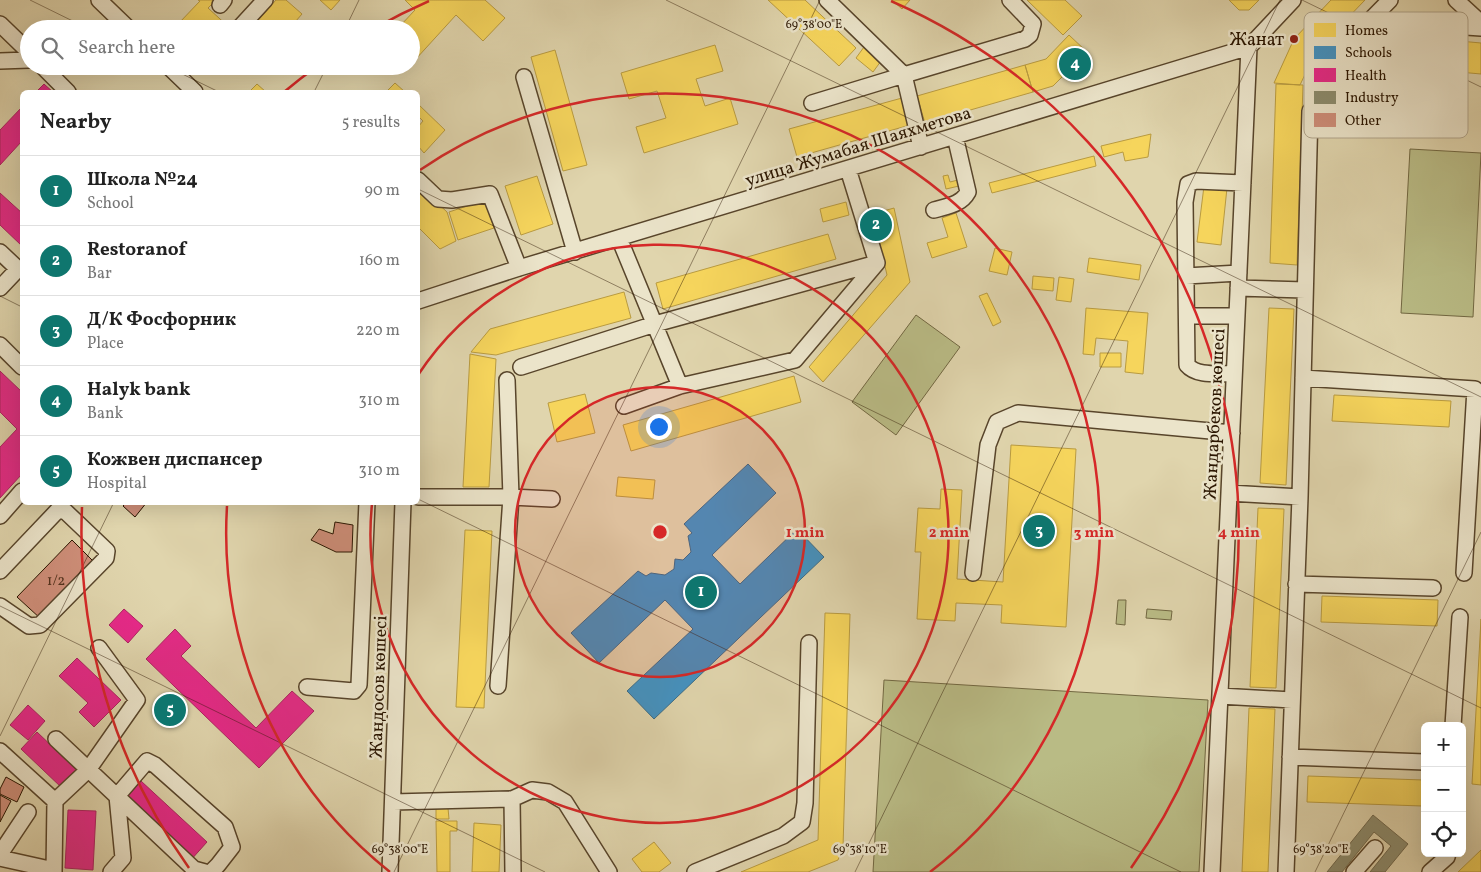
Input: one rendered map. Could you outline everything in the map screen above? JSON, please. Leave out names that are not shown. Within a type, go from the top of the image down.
[{"type":"street","points":[[247,20],[265,0]]},
{"type":"street","points":[[827,0],[904,75],[921,147]]},
{"type":"street","points":[[812,104],[1025,39],[1032,30],[1033,24],[1010,0]]},
{"type":"street","points":[[1249,47],[1293,0]]},
{"type":"street","points":[[1378,12],[1390,0]]},
{"type":"street","points":[[1456,0],[1481,23]]},
{"type":"street","points":[[104,2],[121,20]]},
{"type":"street","points":[[0,24],[20,43]]},
{"type":"street","points":[[1468,27],[1481,28]]},
{"type":"street","name":"улица Жумабая Шаяхметова","points":[[420,300],[518,268],[1249,47]]},
{"type":"street","name":"Жандарбеков көшесі","points":[[1212,872],[1249,47]]},
{"type":"street","points":[[0,60],[20,60]]},
{"type":"street","points":[[51,75],[66,90]]},
{"type":"street","points":[[177,75],[193,90]]},
{"type":"street","points":[[524,77],[575,252]]},
{"type":"street","points":[[934,210],[959,203],[968,192],[955,136]]},
{"type":"street","points":[[1286,872],[1311,138]]},
{"type":"street","points":[[848,169],[877,263]]},
{"type":"street","points":[[1234,374],[1198,372],[1191,370],[1187,365],[1185,202],[1188,184],[1196,180],[1243,183]]},
{"type":"street","points":[[420,182],[438,199],[452,200],[490,194],[518,268]]},
{"type":"street","points":[[619,238],[680,386]]},
{"type":"street","points":[[0,252],[20,267],[0,288]]},
{"type":"street","points":[[521,367],[655,324],[877,263]]},
{"type":"street","points":[[624,406],[680,386],[795,360],[877,263]]},
{"type":"street","points":[[1186,276],[1239,273]]},
{"type":"street","points":[[1238,288],[1305,290]]},
{"type":"street","points":[[1186,316],[1237,316]]},
{"type":"street","points":[[0,345],[20,365]]},
{"type":"street","points":[[1303,378],[1475,389],[1464,573]]},
{"type":"street","points":[[498,686],[511,497],[507,380]]},
{"type":"street","points":[[973,573],[988,445],[997,422],[1018,413],[1232,433]]},
{"type":"street","points":[[0,516],[20,493]]},
{"type":"street","points":[[1229,493],[1300,496]]},
{"type":"street","points":[[420,497],[552,499]]},
{"type":"street","points":[[307,687],[354,691],[359,685],[367,505]]},
{"type":"street","name":"Жандосов көшесі","points":[[390,872],[403,505]]},
{"type":"street","points":[[0,570],[58,510],[65,511],[108,554],[40,626],[29,626],[0,606]]},
{"type":"street","points":[[1296,584],[1433,588]]},
{"type":"street","points":[[1453,722],[1460,617]]},
{"type":"street","points":[[695,872],[783,836],[802,822],[805,803],[809,643]]},
{"type":"street","points":[[54,801],[88,770],[137,700],[99,648]]},
{"type":"street","points":[[1220,696],[1292,700]]},
{"type":"street","points":[[56,739],[194,869],[205,872]]},
{"type":"street","points":[[0,750],[54,801],[54,871],[0,858]]},
{"type":"street","points":[[1290,757],[1421,762]]},
{"type":"street","points":[[111,872],[123,858],[116,796],[147,762],[155,764],[225,827],[232,847],[211,872]]},
{"type":"street","points":[[393,802],[512,799],[532,790],[548,792],[565,802],[609,872]]},
{"type":"street","points":[[512,799],[513,872]]},
{"type":"street","points":[[0,854],[28,812]]},
{"type":"street","points":[[1354,872],[1375,848]]},
{"type":"street","points":[[1430,872],[1447,857]]},
{"type":"green space","points":[[1410,149],[1481,153],[1473,317],[1401,313]]},
{"type":"green space","points":[[916,315],[960,347],[896,435],[852,402]]},
{"type":"green space","points":[[1118,600],[1126,600],[1125,625],[1116,624]]},
{"type":"green space","points":[[1147,609],[1172,611],[1171,620],[1146,618]]},
{"type":"green space","points":[[884,680],[1208,700],[1199,872],[873,872]]},
{"type":"building: Homes","points":[[198,0],[216,0],[208,8],[221,20],[182,20],[200,1]]},
{"type":"building: Homes","points":[[276,0],[286,0],[302,14],[297,20],[258,20]]},
{"type":"building: Homes","points":[[320,0],[340,0],[331,10]]},
{"type":"building: Homes","points":[[405,0],[485,0],[505,18],[483,41],[456,15],[420,55],[420,20],[406,20],[415,10]]},
{"type":"building: Homes","points":[[768,0],[805,0],[856,48],[839,66]]},
{"type":"building: Homes","points":[[892,0],[910,0],[902,9]]},
{"type":"building: Homes","points":[[1027,0],[1065,0],[1082,16],[1063,35]]},
{"type":"building: Homes","points":[[1229,0],[1259,0],[1249,10],[1239,10]]},
{"type":"building: Homes","points":[[1331,0],[1365,0],[1353,12],[1320,12]]},
{"type":"building: Homes","points":[[1304,28],[1304,76],[1300,85],[1274,83],[1294,39]]},
{"type":"building: Homes","points":[[1069,35],[1087,52],[1053,86],[1033,92],[1025,65],[1046,59]]},
{"type":"building: Homes","points":[[1468,42],[1481,43],[1481,74],[1468,73]]},
{"type":"building: Homes","points":[[715,45],[723,71],[696,79],[705,106],[730,98],[738,124],[644,153],[636,127],[666,118],[657,91],[629,99],[621,73]]},
{"type":"building: Homes","points":[[864,47],[881,61],[873,72],[856,58]]},
{"type":"building: Homes","points":[[555,50],[587,165],[563,171],[531,57]]},
{"type":"building: Homes","points":[[1025,65],[1033,92],[925,123],[917,96]]},
{"type":"building: Homes","points":[[395,83],[403,90],[388,90]]},
{"type":"building: Homes","points":[[257,84],[264,90],[251,90]]},
{"type":"building: Homes","points":[[1276,84],[1303,85],[1297,265],[1270,263]]},
{"type":"building: Homes","points":[[902,98],[910,125],[797,157],[789,129]]},
{"type":"building: Homes","points":[[420,106],[445,130],[424,153],[420,148],[420,125],[423,121],[420,118]]},
{"type":"building: Homes","points":[[1151,134],[1148,157],[1125,161],[1123,152],[1104,157],[1101,146]]},
{"type":"building: Homes","points":[[1094,156],[1096,166],[992,193],[989,183]]},
{"type":"building: Homes","points":[[948,175],[950,182],[958,180],[959,186],[946,189],[943,176]]},
{"type":"building: Homes","points":[[537,176],[553,224],[521,235],[505,186]]},
{"type":"building: Homes","points":[[1204,186],[1227,188],[1221,245],[1197,242]]},
{"type":"building: Homes","points":[[420,187],[447,212],[456,241],[440,249],[420,229]]},
{"type":"building: Homes","points":[[485,200],[494,228],[458,240],[449,212]]},
{"type":"building: Homes","points":[[846,202],[849,215],[823,222],[820,209]]},
{"type":"building: Homes","points":[[894,208],[910,282],[823,382],[809,367],[887,275],[873,214]]},
{"type":"building: Homes","points":[[956,213],[967,247],[932,258],[927,243],[948,237],[942,218]]},
{"type":"building: Homes","points":[[828,234],[836,259],[663,309],[656,283]]},
{"type":"building: Homes","points":[[995,248],[1012,252],[1007,275],[989,271]]},
{"type":"building: Homes","points":[[1089,258],[1141,265],[1139,280],[1087,272]]},
{"type":"building: Homes","points":[[1033,276],[1054,278],[1053,291],[1032,289]]},
{"type":"building: Homes","points":[[1059,277],[1074,279],[1071,302],[1056,300]]},
{"type":"building: Homes","points":[[624,292],[631,318],[496,355],[471,352],[490,329]]},
{"type":"building: Homes","points":[[987,293],[1001,322],[993,326],[979,296]]},
{"type":"building: Homes","points":[[1086,308],[1148,313],[1143,374],[1125,372],[1128,341],[1096,338],[1094,355],[1083,354]]},
{"type":"building: Homes","points":[[1269,308],[1294,309],[1286,485],[1260,483]]},
{"type":"building: Homes","points":[[1100,353],[1121,353],[1121,367],[1100,367]]},
{"type":"building: Homes","points":[[470,354],[496,359],[489,487],[463,487]]},
{"type":"building: Homes","points":[[794,376],[801,402],[631,451],[623,425]]},
{"type":"building: Homes","points":[[585,394],[595,433],[557,442],[548,403]]},
{"type":"building: Homes","points":[[1334,395],[1451,401],[1449,427],[1332,421]]},
{"type":"building: Homes","points":[[1011,445],[1076,449],[1066,627],[1001,623],[1002,605],[956,603],[955,621],[917,619],[921,552],[915,552],[918,508],[940,509],[941,489],[962,490],[957,579],[1003,582]]},
{"type":"building: Homes","points":[[618,477],[655,480],[653,499],[616,496]]},
{"type":"building: Homes","points":[[1258,508],[1284,509],[1276,688],[1250,687]]},
{"type":"building: Homes","points":[[465,530],[492,531],[484,708],[456,707]]},
{"type":"building: Homes","points":[[1322,596],[1438,600],[1437,626],[1321,622]]},
{"type":"building: Homes","points":[[825,613],[850,614],[843,847],[838,860],[808,872],[741,872],[818,840]]},
{"type":"building: Homes","points":[[1481,619],[1481,785],[1472,784]]},
{"type":"building: Homes","points":[[1249,708],[1275,709],[1268,872],[1242,872]]},
{"type":"building: Homes","points":[[1308,776],[1421,780],[1421,806],[1307,802]]},
{"type":"building: Homes","points":[[436,808],[448,808],[449,819],[436,819]]},
{"type":"building: Homes","points":[[436,821],[457,821],[457,831],[450,831],[450,872],[437,872]]},
{"type":"building: Homes","points":[[474,823],[501,825],[499,872],[472,872]]},
{"type":"building: Homes","points":[[654,842],[671,863],[659,872],[642,872],[632,859]]},
{"type":"building: Homes","points":[[1481,850],[1481,872],[1458,872]]},
{"type":"building: Schools","points":[[748,464],[776,493],[712,555],[740,584],[797,529],[824,557],[654,719],[627,691],[693,629],[665,600],[599,663],[571,633],[638,571],[646,576],[651,573],[665,575],[674,569],[675,559],[683,560],[691,552],[688,536],[692,533],[684,524]]},
{"type":"building: Health","points":[[44,84],[51,90],[38,90]]},
{"type":"building: Health","points":[[20,109],[20,143],[0,165],[0,130]]},
{"type":"building: Health","points":[[0,193],[20,211],[20,244],[0,225]]},
{"type":"building: Health","points":[[0,371],[20,390],[20,476],[0,498],[0,447],[17,429],[0,412]]},
{"type":"building: Health","points":[[124,609],[143,626],[128,643],[109,625]]},
{"type":"building: Health","points":[[175,629],[191,646],[181,656],[256,728],[292,691],[314,711],[259,768],[146,659]]},
{"type":"building: Health","points":[[77,658],[121,700],[94,727],[79,712],[88,703],[59,676]]},
{"type":"building: Health","points":[[28,705],[45,721],[28,740],[10,725]]},
{"type":"building: Health","points":[[37,732],[78,771],[62,788],[21,749]]},
{"type":"building: Health","points":[[141,781],[207,842],[190,861],[125,800]]},
{"type":"building: Health","points":[[68,810],[96,811],[93,870],[65,868]]},
{"type":"building: Industry","points":[[1373,815],[1408,844],[1385,872],[1370,872],[1391,846],[1374,832],[1342,872],[1327,872]]},
{"type":"building: Other","points":[[124,505],[145,505],[135,517]]},
{"type":"building: Other","points":[[335,522],[353,525],[352,552],[336,552],[311,540],[319,529],[333,534]]},
{"type":"building: Other","points":[[72,540],[95,563],[41,619],[17,597]]},
{"type":"building: Other","points":[[6,777],[24,787],[17,802],[0,794],[0,789]]},
{"type":"building: Other","points":[[0,795],[11,801],[0,822]]},
{"type":"place","name":"Жанат","points":[[1294,39]]},
{"type":"place","name":"Halyk bank","points":[[1075,64]]},
{"type":"place","name":"Restoranof","points":[[876,225]]},
{"type":"place","name":"Д/К Фосфорник","points":[[1039,531]]},
{"type":"place","name":"Школа №24","points":[[701,592]]},
{"type":"place","name":"Кожвен диспансер","points":[[170,710]]}]
